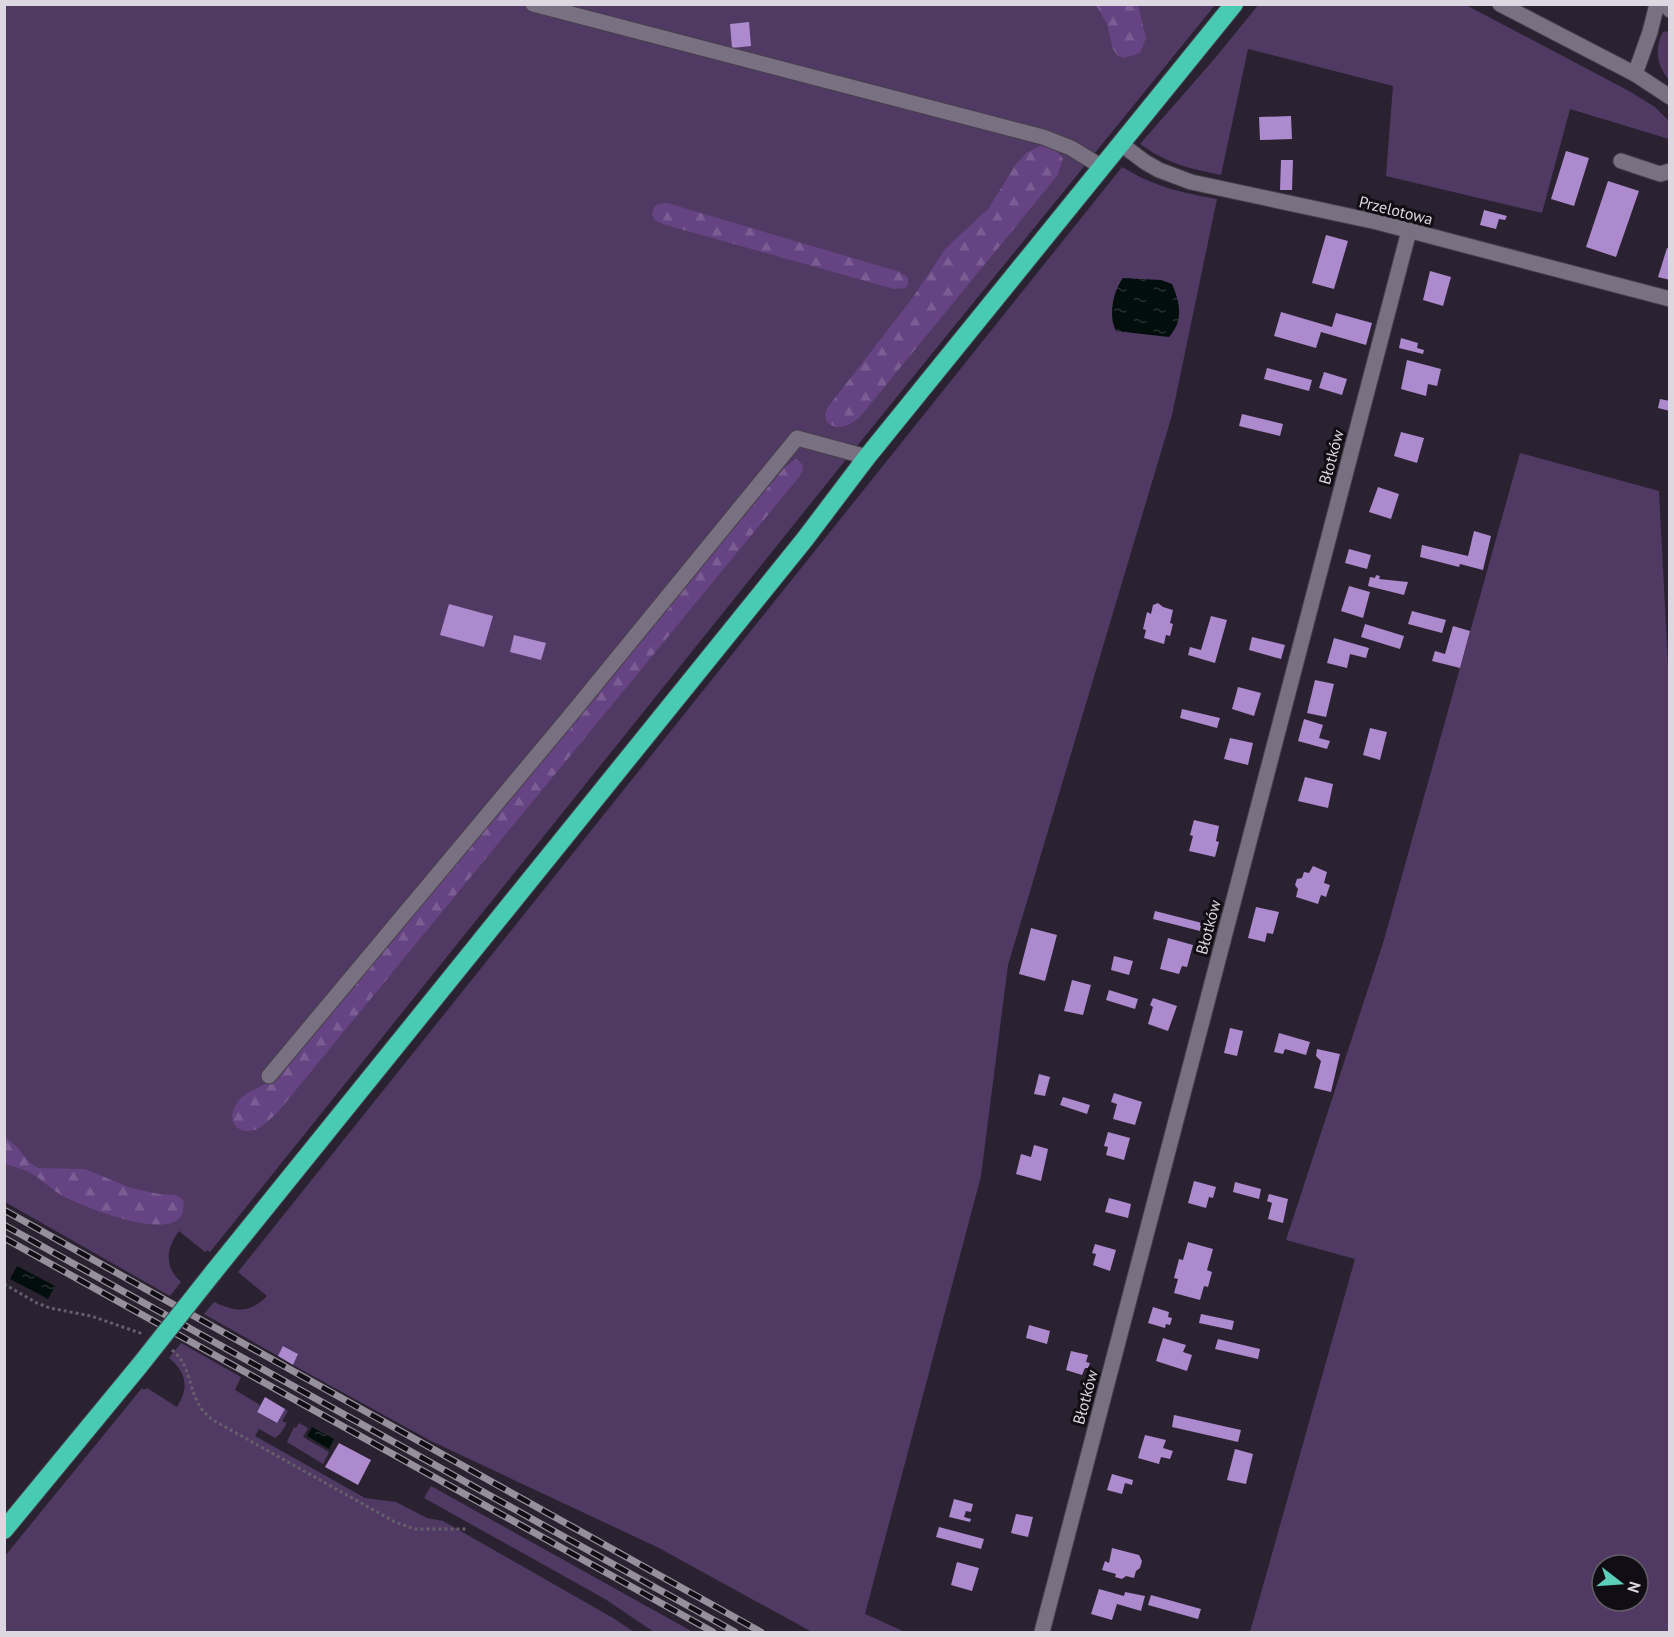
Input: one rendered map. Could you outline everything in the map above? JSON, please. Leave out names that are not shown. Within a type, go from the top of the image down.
[{"type":"highway","points":[[4,1530],[140,1365],[805,539],[867,457],[1234,4]]},
{"type":"street","points":[[533,4],[1043,137],[1071,148],[1102,167]]},
{"type":"street","points":[[1500,4],[1635,74],[1670,98]]},
{"type":"street","points":[[1635,74],[1657,4]]},
{"type":"street","points":[[1665,4],[1670,10]]},
{"type":"street","name":"Przelotowa","points":[[1121,144],[1144,162],[1191,182],[1377,222],[1670,299]]},
{"type":"street","points":[[1621,161],[1660,174],[1670,171]]},
{"type":"street","name":"Błotków","points":[[1042,1632],[1409,231]]},
{"type":"street","points":[[269,1076],[569,717],[797,438],[867,457]]},
{"type":"path","points":[[4,1284],[50,1308],[91,1316],[148,1336]]},
{"type":"path","points":[[168,1347],[181,1358],[191,1391],[199,1407],[213,1420],[395,1522],[416,1529],[466,1529]]},
{"type":"shaded area","points":[[1259,4],[1466,5],[1655,107],[1669,121],[1669,139],[1570,109],[1542,213],[1386,176],[1393,86],[1248,49],[1221,175],[1179,164],[1140,144]]},
{"type":"shaded area","points":[[5,5],[1215,5],[844,462],[210,1252],[207,1250],[205,1252],[179,1231],[171,1244],[169,1264],[181,1282],[170,1296],[5,1202]]},
{"type":"shaded area","points":[[1670,31],[1669,80],[1659,63],[1658,45],[1663,32]]},
{"type":"shaded area","points":[[1122,167],[1168,188],[1217,199],[1172,415],[1008,965],[981,1176],[865,1614],[905,1632],[812,1632],[659,1548],[431,1441],[293,1365],[298,1354],[284,1346],[278,1356],[204,1314],[214,1302],[242,1310],[254,1306],[267,1296],[238,1272]]},
{"type":"shaded area","points":[[1520,453],[1659,491],[1670,704],[1669,1632],[1250,1632],[1355,1259],[1286,1240],[1384,940]]},
{"type":"shaded area","points":[[181,1343],[241,1377],[235,1390],[260,1405],[257,1412],[276,1423],[285,1409],[288,1411],[282,1421],[287,1423],[275,1438],[259,1429],[255,1436],[365,1498],[396,1502],[427,1518],[443,1521],[634,1632],[5,1632],[5,1556],[142,1388],[144,1390],[147,1388],[177,1407],[183,1393],[184,1381],[180,1369],[169,1358]]},
{"type":"shaded area","points":[[299,1423],[308,1428],[303,1437],[329,1452],[323,1464],[287,1442],[294,1427],[296,1428]]},
{"type":"shaded area","points":[[431,1486],[693,1632],[654,1632],[605,1599],[424,1498]]},
{"type":"green space","points":[[1096,5],[1138,5],[1146,38],[1140,53],[1124,58],[1118,56],[1113,49],[1107,24]]},
{"type":"green space","points":[[1042,145],[1054,149],[1063,159],[1057,176],[859,418],[842,427],[834,426],[826,421],[825,414],[828,407],[911,300],[946,248],[989,208],[1016,164],[1026,153]]},
{"type":"green space","points":[[667,203],[900,272],[908,278],[908,285],[905,288],[894,289],[666,225],[656,221],[652,215],[654,207]]},
{"type":"green space","points":[[796,459],[802,464],[803,469],[799,477],[277,1113],[254,1130],[238,1129],[232,1117],[235,1106],[243,1096],[273,1079],[283,1069],[785,467]]},
{"type":"green space","points":[[4,1136],[30,1163],[38,1168],[85,1169],[131,1188],[176,1195],[183,1200],[182,1215],[171,1223],[155,1225],[113,1216],[76,1202],[27,1171],[5,1164]]},
{"type":"water","points":[[1123,278],[1161,280],[1172,284],[1177,298],[1179,318],[1169,337],[1116,331],[1112,311],[1117,290]]},
{"type":"water","points":[[17,1266],[55,1286],[48,1299],[10,1279]]},
{"type":"water","points":[[312,1427],[334,1439],[329,1449],[307,1436]]},
{"type":"building","points":[[749,22],[751,46],[732,48],[730,24]]},
{"type":"building","points":[[1291,116],[1292,139],[1260,140],[1259,117]]},
{"type":"building","points":[[1566,151],[1589,158],[1574,206],[1551,199]]},
{"type":"building","points":[[1281,160],[1293,160],[1292,190],[1280,190]]},
{"type":"building","points":[[1608,181],[1639,191],[1616,257],[1586,247]]},
{"type":"building","points":[[1484,210],[1507,216],[1505,220],[1499,219],[1496,229],[1480,225]]},
{"type":"building","points":[[1326,235],[1348,241],[1334,289],[1312,283]]},
{"type":"building","points":[[1667,248],[1670,249],[1670,280],[1658,277]]},
{"type":"building","points":[[1430,271],[1451,277],[1443,306],[1423,300]]},
{"type":"building","points":[[1281,312],[1332,327],[1336,313],[1372,323],[1366,345],[1321,332],[1316,348],[1274,336]]},
{"type":"building","points":[[1401,338],[1418,343],[1417,348],[1424,350],[1423,354],[1399,348]]},
{"type":"building","points":[[1407,360],[1441,369],[1437,386],[1428,384],[1426,396],[1401,389]]},
{"type":"building","points":[[1267,368],[1312,380],[1309,391],[1264,379]]},
{"type":"building","points":[[1324,372],[1347,379],[1342,395],[1319,388]]},
{"type":"building","points":[[1660,399],[1670,401],[1670,411],[1658,408]]},
{"type":"building","points":[[1242,414],[1283,424],[1280,436],[1239,426]]},
{"type":"building","points":[[1401,432],[1424,438],[1417,463],[1394,456]]},
{"type":"building","points":[[1378,487],[1399,494],[1391,519],[1369,512]]},
{"type":"building","points":[[1474,531],[1491,536],[1483,570],[1460,564],[1459,567],[1420,557],[1422,545],[1468,556]]},
{"type":"building","points":[[1349,549],[1371,555],[1367,569],[1345,563]]},
{"type":"building","points":[[1376,575],[1380,576],[1379,579],[1408,582],[1404,595],[1368,586],[1370,577],[1375,578]]},
{"type":"building","points":[[1349,586],[1370,592],[1363,618],[1341,611]]},
{"type":"building","points":[[1158,603],[1173,610],[1170,636],[1166,635],[1164,644],[1144,638],[1146,630],[1143,629],[1147,612],[1151,614],[1153,605]]},
{"type":"building","points":[[449,604],[493,616],[484,647],[440,635]]},
{"type":"building","points":[[1412,611],[1446,620],[1442,633],[1408,624]]},
{"type":"building","points":[[1211,616],[1227,620],[1215,663],[1188,655],[1190,647],[1201,650]]},
{"type":"building","points":[[1365,624],[1404,636],[1400,649],[1361,637]]},
{"type":"building","points":[[1453,626],[1470,631],[1460,668],[1432,661],[1435,651],[1445,654]]},
{"type":"building","points":[[514,635],[546,643],[541,660],[510,652]]},
{"type":"building","points":[[1252,637],[1285,645],[1281,659],[1249,650]]},
{"type":"building","points":[[1334,638],[1369,648],[1366,658],[1350,654],[1347,668],[1327,663]]},
{"type":"building","points":[[1315,680],[1334,684],[1326,717],[1307,713]]},
{"type":"building","points":[[1238,687],[1261,693],[1254,716],[1232,709]]},
{"type":"building","points":[[1182,709],[1220,718],[1217,728],[1180,718]]},
{"type":"building","points":[[1304,719],[1323,725],[1319,738],[1330,741],[1327,749],[1298,741]]},
{"type":"building","points":[[1370,728],[1387,732],[1380,760],[1363,755]]},
{"type":"building","points":[[1230,738],[1253,743],[1248,765],[1224,759]]},
{"type":"building","points":[[1305,777],[1333,784],[1328,808],[1298,801]]},
{"type":"building","points":[[1194,820],[1219,826],[1216,841],[1219,842],[1215,857],[1189,851]]},
{"type":"building","points":[[1313,866],[1327,872],[1324,883],[1330,885],[1326,897],[1321,895],[1318,904],[1296,897],[1297,879],[1302,878],[1304,872],[1309,873]]},
{"type":"building","points":[[1256,907],[1279,912],[1273,934],[1267,933],[1265,942],[1248,938]]},
{"type":"building","points":[[1155,911],[1202,923],[1200,931],[1153,919]]},
{"type":"building","points":[[1031,928],[1057,935],[1045,981],[1019,974]]},
{"type":"building","points":[[1168,938],[1193,945],[1187,967],[1182,966],[1179,974],[1160,969]]},
{"type":"building","points":[[1114,956],[1133,961],[1129,975],[1111,970]]},
{"type":"building","points":[[1072,980],[1091,985],[1083,1015],[1064,1011]]},
{"type":"building","points":[[1109,990],[1138,999],[1135,1009],[1106,1000]]},
{"type":"building","points":[[1153,998],[1177,1006],[1168,1031],[1148,1024]]},
{"type":"building","points":[[1230,1028],[1243,1031],[1237,1056],[1224,1053]]},
{"type":"building","points":[[1279,1033],[1310,1042],[1306,1055],[1285,1049],[1283,1054],[1274,1052]]},
{"type":"building","points":[[1317,1049],[1340,1054],[1331,1092],[1314,1088],[1321,1061],[1316,1056]]},
{"type":"building","points":[[1039,1074],[1050,1077],[1045,1096],[1034,1094]]},
{"type":"building","points":[[1114,1093],[1142,1102],[1135,1125],[1113,1119],[1117,1104],[1111,1102]]},
{"type":"building","points":[[1063,1097],[1090,1105],[1087,1114],[1060,1105]]},
{"type":"building","points":[[1108,1132],[1130,1138],[1124,1160],[1106,1155],[1108,1147],[1104,1146]]},
{"type":"building","points":[[1034,1145],[1048,1149],[1041,1181],[1016,1174],[1021,1154],[1031,1157]]},
{"type":"building","points":[[1194,1181],[1216,1187],[1213,1198],[1209,1197],[1206,1208],[1188,1203]]},
{"type":"building","points":[[1235,1182],[1261,1189],[1259,1199],[1233,1192]]},
{"type":"building","points":[[1269,1194],[1288,1199],[1283,1223],[1268,1219],[1272,1203],[1267,1201]]},
{"type":"building","points":[[1109,1198],[1131,1204],[1128,1218],[1105,1212]]},
{"type":"building","points":[[1188,1242],[1213,1249],[1207,1270],[1212,1272],[1208,1287],[1204,1286],[1200,1300],[1174,1293],[1178,1279],[1174,1278],[1179,1259],[1183,1260]]},
{"type":"building","points":[[1095,1244],[1116,1250],[1110,1271],[1093,1265],[1096,1254],[1092,1253]]},
{"type":"building","points":[[1153,1307],[1169,1312],[1168,1317],[1172,1318],[1170,1325],[1166,1324],[1165,1328],[1148,1323]]},
{"type":"building","points":[[1201,1314],[1234,1321],[1232,1330],[1199,1323]]},
{"type":"building","points":[[1029,1325],[1050,1331],[1047,1344],[1026,1338]]},
{"type":"building","points":[[1163,1338],[1186,1345],[1183,1352],[1192,1355],[1187,1371],[1156,1361]]},
{"type":"building","points":[[1218,1339],[1260,1349],[1258,1359],[1215,1349]]},
{"type":"building","points":[[283,1346],[298,1354],[293,1365],[278,1356]]},
{"type":"building","points":[[1071,1351],[1088,1355],[1086,1362],[1090,1363],[1082,1375],[1066,1370]]},
{"type":"building","points":[[265,1397],[285,1409],[277,1423],[257,1412]]},
{"type":"building","points":[[1174,1415],[1241,1430],[1238,1442],[1172,1427]]},
{"type":"building","points":[[1145,1435],[1166,1440],[1163,1448],[1173,1451],[1170,1459],[1161,1457],[1159,1464],[1138,1458]]},
{"type":"building","points":[[339,1443],[371,1460],[358,1485],[325,1467]]},
{"type":"building","points":[[1235,1449],[1253,1454],[1246,1484],[1227,1480]]},
{"type":"building","points":[[1112,1474],[1133,1480],[1132,1485],[1125,1483],[1122,1494],[1107,1490]]},
{"type":"building","points":[[954,1499],[973,1504],[971,1512],[966,1511],[964,1517],[971,1519],[970,1522],[949,1517]]},
{"type":"building","points":[[1016,1514],[1033,1517],[1028,1537],[1011,1533]]},
{"type":"building","points":[[939,1527],[984,1539],[981,1549],[936,1537]]},
{"type":"building","points":[[1112,1548],[1139,1555],[1142,1561],[1134,1578],[1126,1576],[1122,1579],[1115,1577],[1116,1574],[1102,1570],[1105,1561],[1109,1563]]},
{"type":"building","points":[[957,1562],[979,1568],[972,1591],[951,1585]]},
{"type":"building","points":[[1099,1589],[1124,1596],[1125,1592],[1145,1596],[1141,1611],[1117,1604],[1112,1620],[1091,1614]]},
{"type":"building","points":[[1151,1595],[1201,1609],[1198,1619],[1148,1605]]},
{"type":"railway","points":[[4,1210],[761,1632]]},
{"type":"railway","points":[[4,1225],[735,1632]]},
{"type":"railway","points":[[4,1238],[713,1632]]}]
